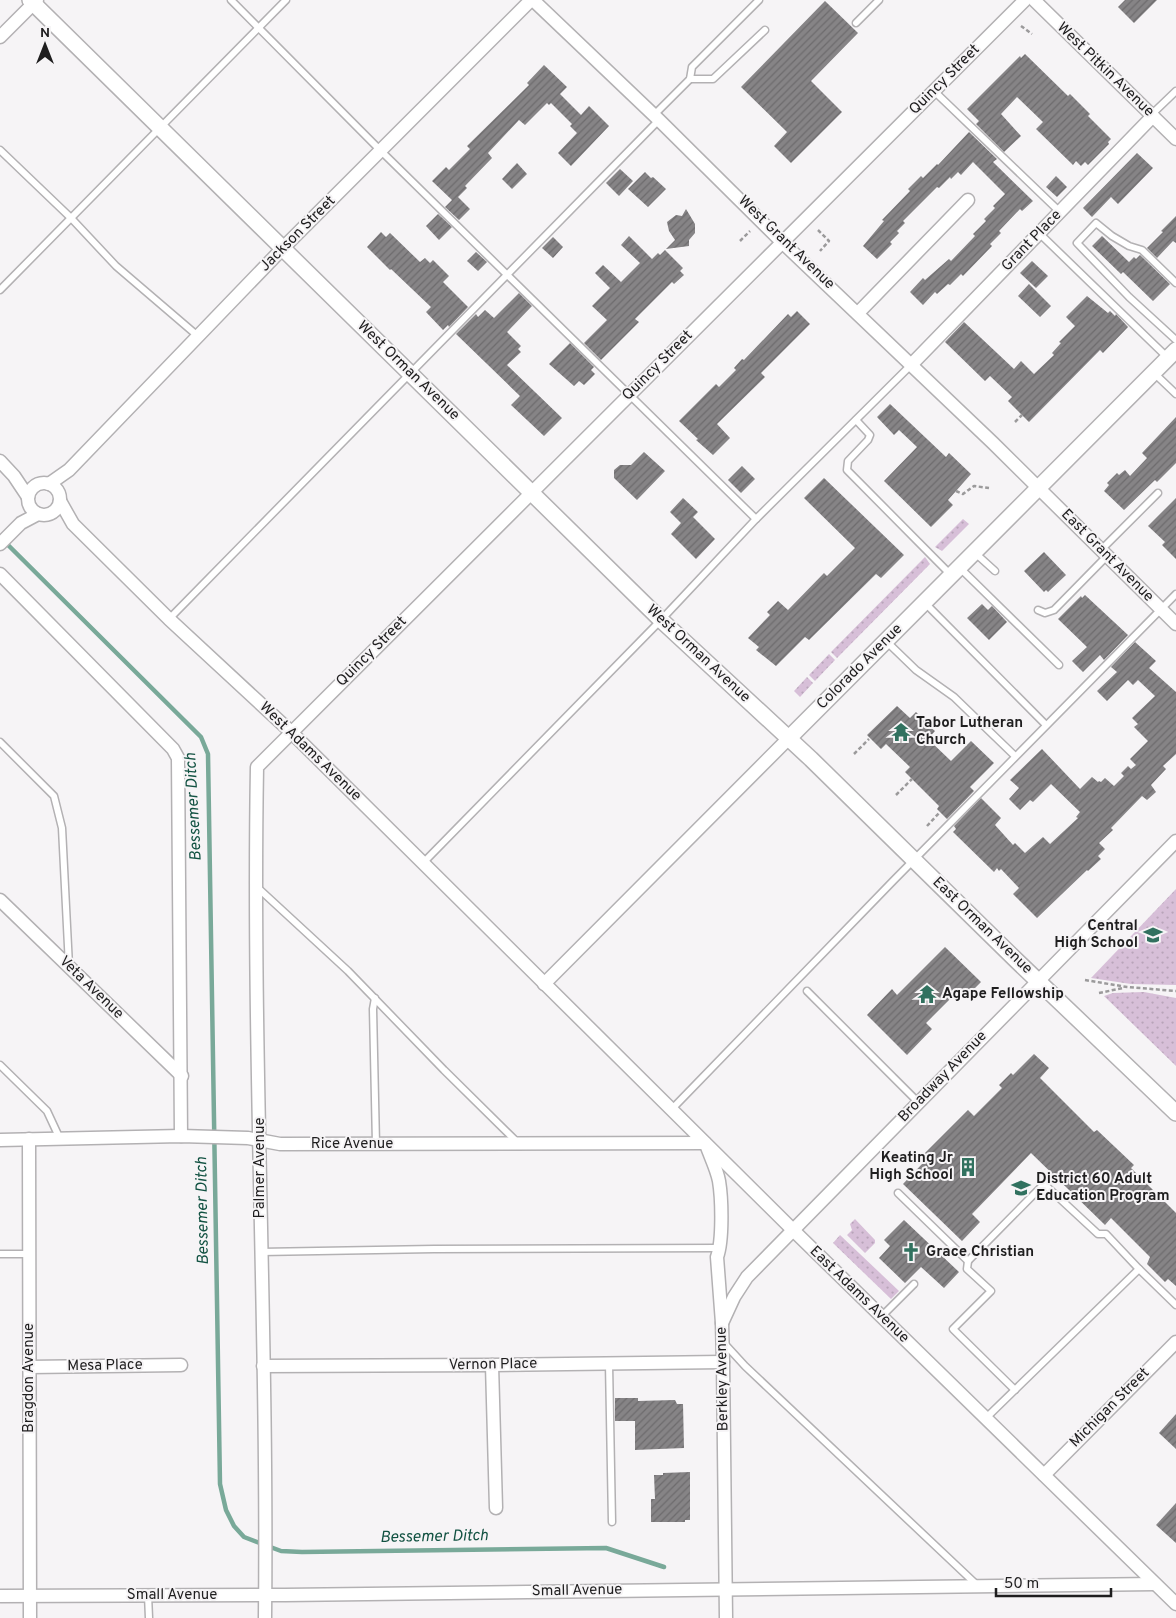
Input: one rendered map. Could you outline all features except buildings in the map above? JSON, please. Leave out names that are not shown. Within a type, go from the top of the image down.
[{"type":"street","name":"West Grant Avenue","points":[[532,0],[657,117],[782,242],[1038,487]]},
{"type":"street","name":"Jackson Street","points":[[51,490],[283,248],[532,0]]},
{"type":"street","name":"Quincy Street","points":[[292,732],[1025,0]]},
{"type":"street","name":"West Pitkin Avenue","points":[[1034,0],[1176,140]]},
{"type":"street","points":[[0,37],[33,1]]},
{"type":"street","name":"West Orman Avenue","points":[[33,1],[661,620],[789,738]]},
{"type":"street","name":"Grant Place","points":[[911,365],[1152,116]]},
{"type":"street","points":[[858,313],[968,200]]},
{"type":"street","name":"Colorado Avenue","points":[[544,984],[1172,354]]},
{"type":"street","points":[[0,461],[14,476],[36,508]]},
{"type":"street","points":[[14,476],[51,490]]},
{"type":"street","name":"East Grant Avenue","points":[[1038,487],[1176,624]]},
{"type":"street","points":[[36,508],[31,489],[51,490]]},
{"type":"street","points":[[0,544],[36,508],[56,510],[51,490]]},
{"type":"street","name":"West Adams Avenue","points":[[51,490],[73,524],[169,619],[292,732],[544,984]]},
{"type":"street","name":"West Adams Avenue","points":[[36,508],[73,524]]},
{"type":"street","points":[[0,574],[173,749],[178,758],[181,1136]]},
{"type":"street","name":"Palmer Avenue","points":[[265,1618],[255,885],[257,767],[292,732]]},
{"type":"street","name":"East Orman Avenue","points":[[789,738],[1176,1113]]},
{"type":"street","name":"Broadway Avenue","points":[[722,1323],[734,1297],[747,1277],[1176,840]]},
{"type":"street","name":"Veta Avenue","points":[[0,900],[182,1076]]},
{"type":"street","name":"East Adams Avenue","points":[[544,984],[1155,1584],[1175,1600]]},
{"type":"street","name":"Rice Avenue","points":[[0,1140],[181,1136],[248,1138],[260,1142],[280,1144],[705,1143]]},
{"type":"street","name":"Bragdon Avenue","points":[[29,1139],[30,1618]]},
{"type":"street","name":"Berkley Avenue","points":[[705,1143],[719,1181],[721,1248],[717,1257],[723,1362],[726,1618]]},
{"type":"street","name":"Michigan Street","points":[[1044,1475],[1176,1342]]},
{"type":"street","name":"Vernon Place","points":[[263,1366],[723,1362]]},
{"type":"street","name":"Mesa Place","points":[[29,1367],[181,1365]]},
{"type":"street","points":[[492,1365],[496,1508]]},
{"type":"street","name":"Small Avenue","points":[[0,1596],[265,1595],[1155,1584]]},
{"type":"lane","points":[[230,0],[756,519]]},
{"type":"lane","points":[[0,290],[286,0]]},
{"type":"lane","points":[[169,619],[507,275],[657,117],[690,78],[692,67],[759,0]]},
{"type":"lane","points":[[856,23],[879,0]]},
{"type":"lane","points":[[690,78],[713,79],[765,30]]},
{"type":"lane","points":[[934,90],[1060,212]]},
{"type":"lane","points":[[1152,116],[1176,90]]},
{"type":"lane","points":[[0,150],[71,218],[116,266],[198,337]]},
{"type":"lane","points":[[1176,283],[1142,250],[1129,246],[1112,236],[1096,223],[1078,243],[1176,340]]},
{"type":"lane","points":[[1039,233],[1172,354]]},
{"type":"lane","points":[[423,863],[661,620],[756,519],[911,365]]},
{"type":"lane","points":[[1154,372],[1176,394]]},
{"type":"lane","points":[[856,420],[870,435],[868,440],[848,461],[846,470],[1059,665]]},
{"type":"lane","points":[[1038,610],[1045,613],[1054,610],[1158,493]]},
{"type":"lane","points":[[974,552],[995,571]]},
{"type":"lane","points":[[671,1110],[1015,756],[1176,594]]},
{"type":"lane","points":[[924,602],[1046,725]]},
{"type":"lane","points":[[886,640],[916,670],[954,697],[1015,756]]},
{"type":"lane","points":[[0,742],[54,796],[62,828],[69,967]]},
{"type":"lane","points":[[255,885],[348,971],[444,1070],[518,1142]]},
{"type":"lane","points":[[807,991],[919,1103]]},
{"type":"lane","points":[[375,998],[373,1009],[376,1144]]},
{"type":"lane","points":[[0,1065],[47,1111],[60,1139]]},
{"type":"lane","points":[[1015,1390],[953,1329],[990,1291],[967,1269],[968,1261],[1044,1184],[1098,1234],[1106,1234],[1176,1305]]},
{"type":"lane","points":[[898,1193],[968,1261]]},
{"type":"lane","points":[[260,1252],[721,1248]]},
{"type":"lane","points":[[0,1254],[28,1254]]},
{"type":"lane","points":[[986,1418],[1139,1269]]},
{"type":"lane","points":[[882,1317],[914,1284]]},
{"type":"lane","points":[[722,1342],[745,1366],[979,1587]]},
{"type":"lane","points":[[609,1364],[612,1522]]},
{"type":"lane","points":[[148,1595],[149,1618]]},
{"type":"path","points":[[1021,26],[1032,34]]},
{"type":"path","points":[[818,230],[829,241],[820,251]]},
{"type":"path","points":[[740,241],[750,231]]},
{"type":"path","points":[[1015,422],[1022,415]]},
{"type":"path","points":[[956,491],[963,494],[974,486],[990,488]]},
{"type":"path","points":[[854,754],[869,739]]},
{"type":"path","points":[[896,795],[912,779]]},
{"type":"path","points":[[927,826],[940,812]]},
{"type":"path","points":[[1086,980],[1128,987],[1176,991]]},
{"type":"path","points":[[1099,993],[1128,987]]},
{"type":"shaded area","points":[[963,519],[969,524],[942,551],[935,547]]},
{"type":"shaded area","points":[[925,557],[930,564],[837,658],[831,652]]},
{"type":"shaded area","points":[[829,654],[835,660],[815,681],[809,675]]},
{"type":"shaded area","points":[[807,677],[813,683],[800,697],[794,691]]},
{"type":"shaded area","points":[[1176,889],[1176,985],[1131,984],[1091,978]]},
{"type":"shaded area","points":[[1144,992],[1176,998],[1176,1066],[1104,996],[1113,993]]},
{"type":"shaded area","points":[[855,1219],[875,1240],[875,1243],[865,1253],[847,1235],[852,1230],[850,1224]]},
{"type":"shaded area","points":[[840,1235],[899,1291],[891,1299],[833,1243]]},
{"type":"waterway","name":"Bessemer Ditch","points":[[5,542],[201,737],[208,754],[220,1484],[226,1510],[234,1526],[244,1537],[281,1551],[606,1548],[664,1567]]},
{"type":"place","name":"Tabor Lutheran Church","points":[[901,732]]},
{"type":"place","name":"Central High School","points":[[1153,935]]},
{"type":"place","name":"Agape Fellowship","points":[[927,994]]},
{"type":"place","name":"Keating Jr High School","points":[[968,1167]]},
{"type":"place","name":"District 60 Adult Education Program","points":[[1021,1188]]},
{"type":"place","name":"Grace Christian","points":[[911,1252]]}]
